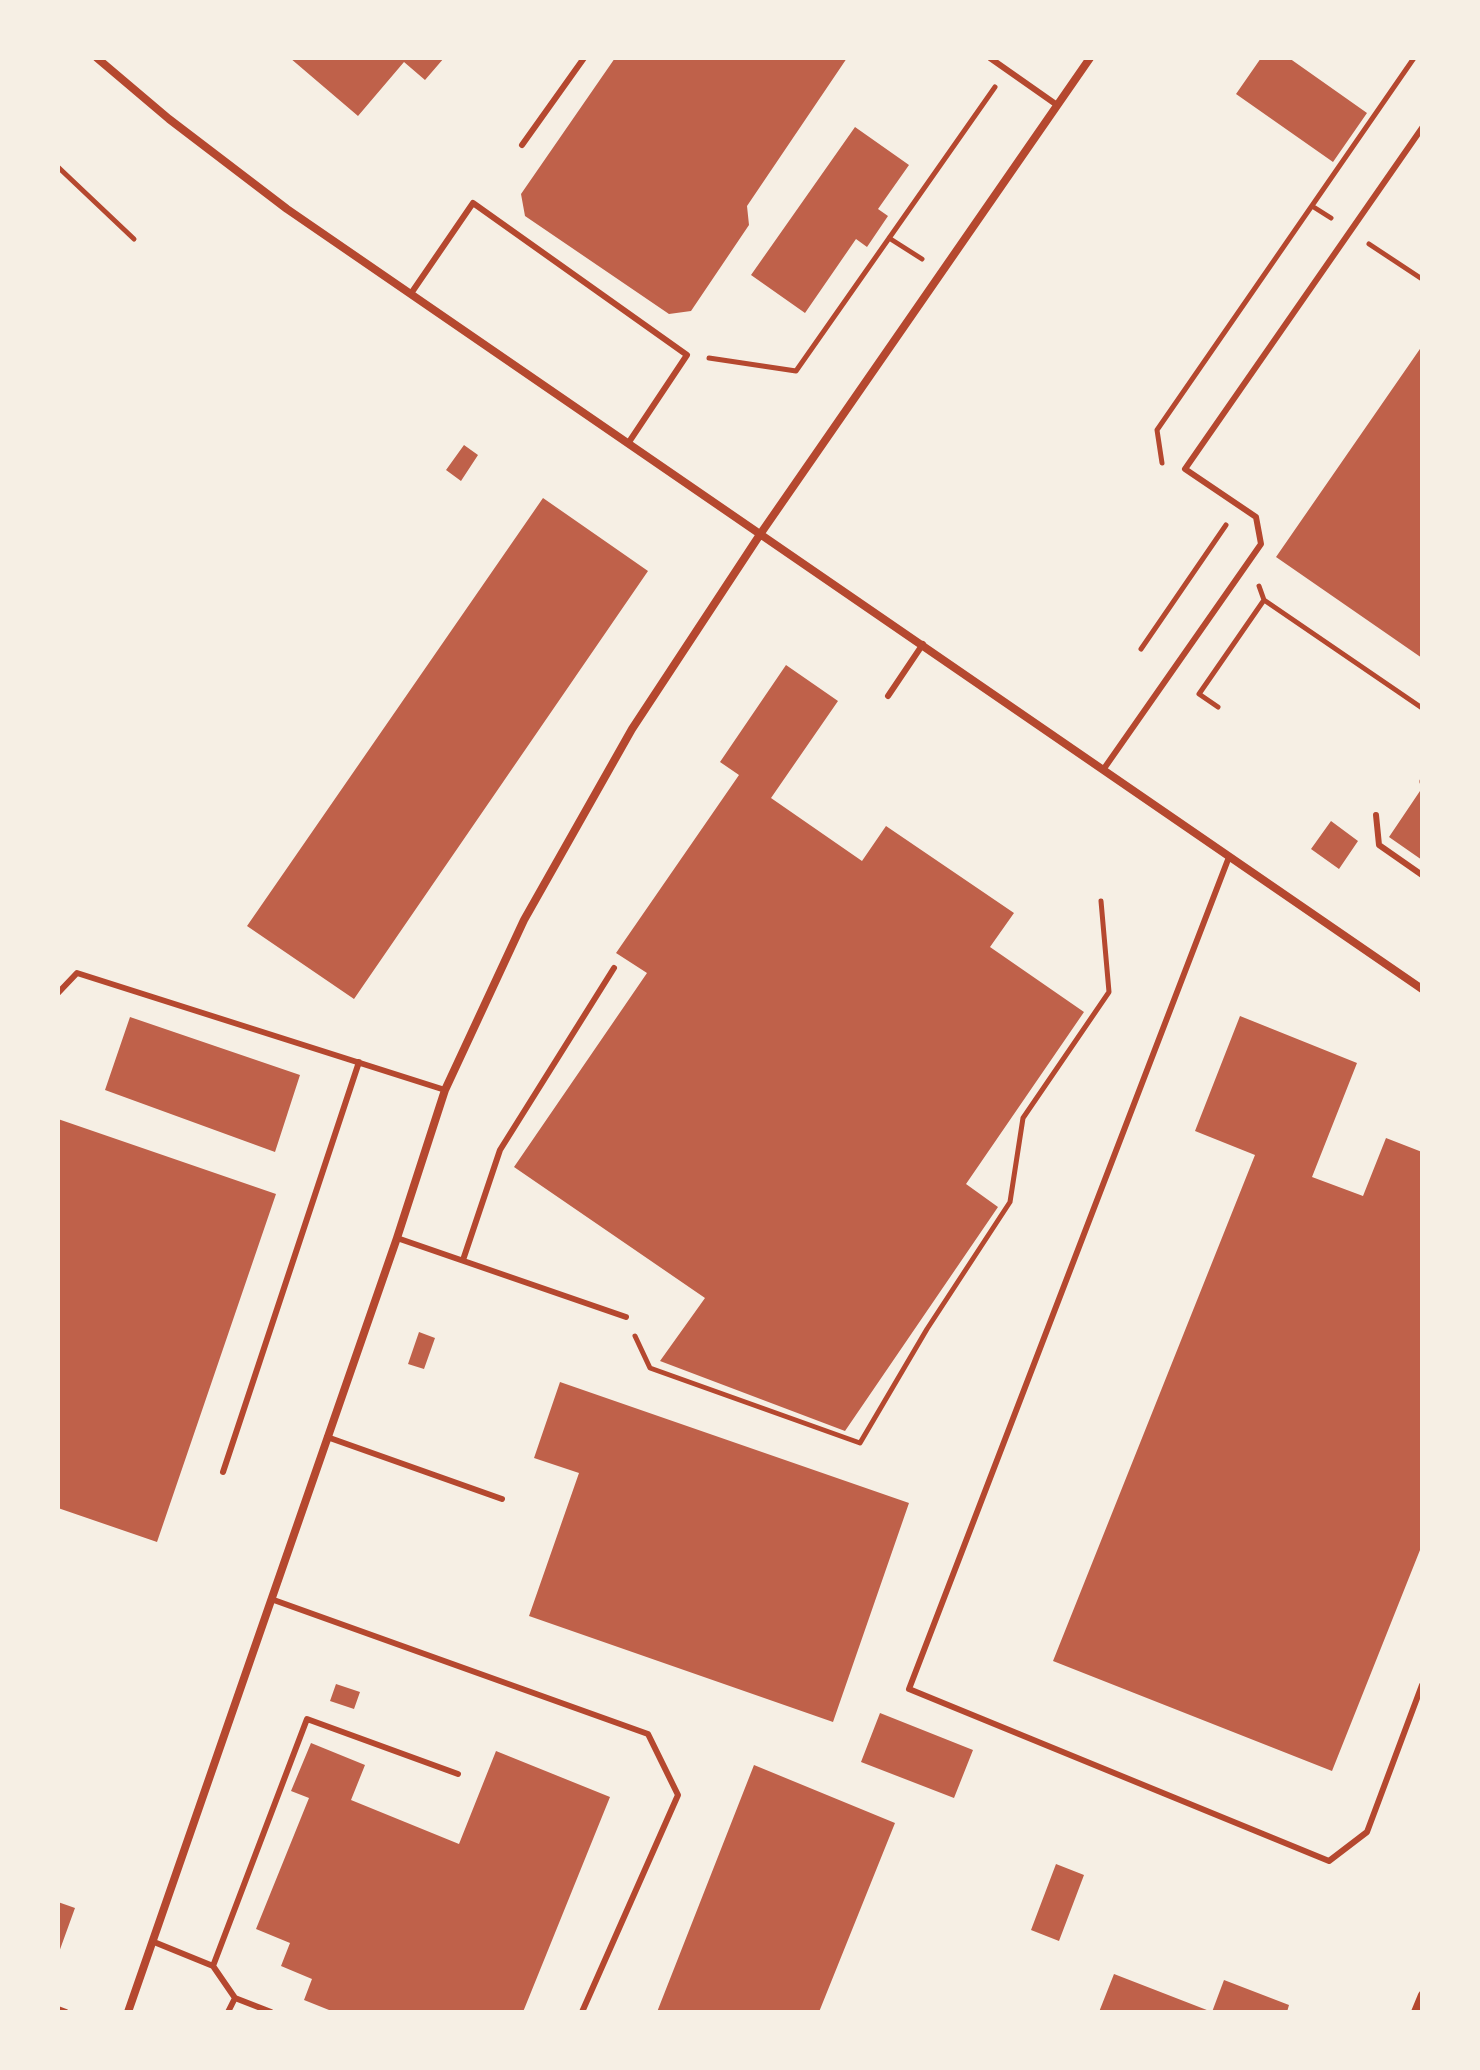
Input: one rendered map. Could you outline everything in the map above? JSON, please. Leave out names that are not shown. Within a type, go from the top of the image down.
[{"type":"street","points":[[97,58],[169,119],[287,209],[1422,989]]},
{"type":"street","points":[[128,2012],[397,1238],[445,1090],[524,920],[632,729],[761,533],[1090,58]]},
{"type":"street","points":[[1415,2012],[1422,1995]]},
{"type":"lane","points":[[522,145],[584,58]]},
{"type":"lane","points":[[990,58],[1057,105]]},
{"type":"lane","points":[[1103,770],[1261,544],[1256,517],[1185,469],[1422,128]]},
{"type":"lane","points":[[412,292],[473,203],[687,355],[629,442]]},
{"type":"lane","points":[[888,696],[923,644]]},
{"type":"lane","points":[[1376,815],[1379,845],[1422,875]]},
{"type":"lane","points":[[1229,857],[909,1689],[1329,1861],[1367,1832],[1422,1685]]},
{"type":"lane","points":[[463,1260],[500,1150],[614,968]]},
{"type":"lane","points":[[58,993],[77,973],[445,1090]]},
{"type":"lane","points":[[223,1472],[359,1062]]},
{"type":"lane","points":[[397,1238],[626,1317]]},
{"type":"lane","points":[[327,1437],[502,1499]]},
{"type":"lane","points":[[271,1599],[648,1734],[678,1795],[582,2012]]},
{"type":"lane","points":[[213,1966],[307,1719],[458,1774]]},
{"type":"lane","points":[[154,1942],[213,1966],[235,1998],[271,2012]]},
{"type":"lane","points":[[228,2012],[235,1998]]},
{"type":"lane","points":[[58,2009],[66,2012]]},
{"type":"path","points":[[687,355],[796,371],[1007,70]]},
{"type":"path","points":[[58,167],[134,239]]},
{"type":"path","points":[[889,238],[910,252]]},
{"type":"path","points":[[1141,649],[1228,521]]},
{"type":"path","points":[[1264,600],[1422,708]]},
{"type":"path","points":[[626,1317],[650,1368],[860,1443],[927,1329],[1010,1202],[1023,1118],[1109,992],[1101,901]]},
{"type":"building","points":[[290,58],[444,58],[425,80],[404,62],[358,116]]},
{"type":"building","points":[[615,58],[847,58],[747,206],[749,225],[691,311],[669,314],[525,216],[521,194]]},
{"type":"building","points":[[1261,58],[1289,58],[1367,113],[1333,162],[1236,94]]},
{"type":"building","points":[[855,127],[909,165],[878,209],[888,216],[867,247],[856,239],[805,313],[751,275]]},
{"type":"building","points":[[1422,346],[1422,658],[1276,557]]},
{"type":"building","points":[[464,445],[478,455],[461,481],[446,470]]},
{"type":"building","points":[[543,498],[648,571],[354,999],[247,926]]},
{"type":"building","points":[[786,665],[838,701],[771,798],[862,861],[886,826],[1014,913],[990,947],[1084,1012],[966,1184],[998,1207],[845,1431],[660,1361],[705,1298],[514,1167],[647,973],[616,953],[739,775],[720,762]]},
{"type":"building","points":[[1422,788],[1422,860],[1389,837]]},
{"type":"building","points":[[1331,821],[1358,841],[1339,869],[1311,849]]},
{"type":"building","points":[[1240,1016],[1357,1063],[1312,1177],[1363,1196],[1386,1138],[1422,1152],[1422,1545],[1332,1771],[1053,1661],[1255,1155],[1195,1131]]},
{"type":"building","points":[[130,1017],[300,1075],[275,1152],[105,1090]]},
{"type":"building","points":[[58,1119],[276,1194],[157,1542],[58,1508]]},
{"type":"building","points":[[419,1332],[435,1338],[424,1369],[408,1364]]},
{"type":"building","points":[[560,1382],[909,1503],[833,1722],[529,1616],[579,1473],[534,1458]]},
{"type":"building","points":[[336,1684],[360,1692],[354,1709],[330,1701]]},
{"type":"building","points":[[880,1713],[973,1750],[954,1798],[861,1762]]},
{"type":"building","points":[[311,1743],[365,1765],[351,1800],[459,1844],[496,1751],[610,1797],[523,2012],[334,2012],[304,2000],[312,1979],[281,1966],[290,1943],[256,1929],[309,1798],[291,1791]]},
{"type":"building","points":[[754,1765],[895,1823],[819,2012],[657,2012]]},
{"type":"building","points":[[1056,1864],[1084,1875],[1059,1941],[1031,1930]]},
{"type":"building","points":[[58,1902],[75,1908],[58,1955]]},
{"type":"building","points":[[1114,1974],[1212,2012],[1099,2012]]},
{"type":"building","points":[[1224,1980],[1289,2005],[1287,2012],[1212,2012]]}]
